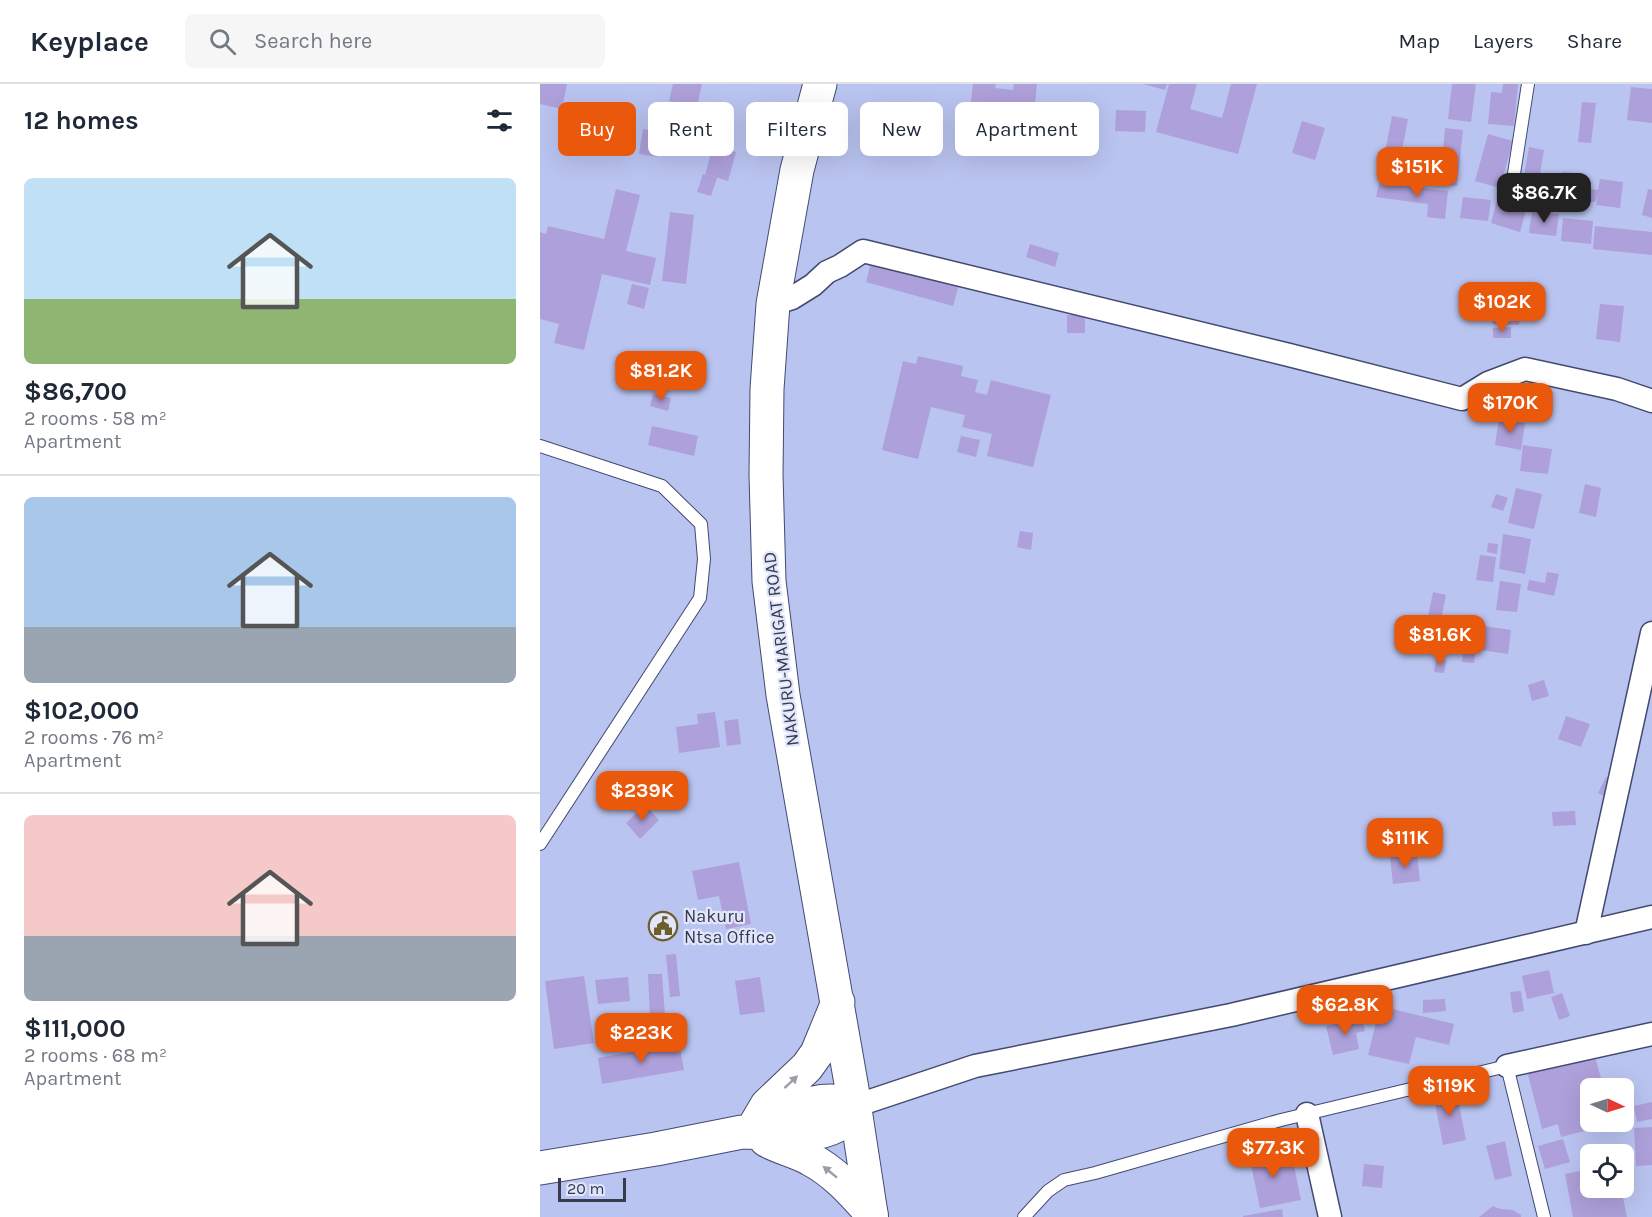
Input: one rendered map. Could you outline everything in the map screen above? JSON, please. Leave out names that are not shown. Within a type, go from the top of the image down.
[{"type":"main road","name":"NAKURU-MARIGAT ROAD","points":[[820,84],[797,171],[773,304],[766,421],[769,581],[783,695],[855,1106]]},
{"type":"main road","points":[[750,1130],[767,1105],[807,1067],[817,1053],[838,1002]]},
{"type":"main road","points":[[540,1168],[656,1149],[750,1130],[816,1133],[841,1123],[855,1106]]},
{"type":"main road","points":[[855,1106],[872,1215]]},
{"type":"main road","points":[[750,1130],[824,1167],[844,1183],[872,1215]]},
{"type":"street","points":[[773,304],[792,298],[813,285],[827,272],[863,251],[1289,354],[1462,399],[1488,383],[1525,369],[1617,389],[1652,401]]},
{"type":"street","points":[[1586,933],[1652,633]]},
{"type":"street","points":[[855,1106],[975,1066],[1231,1015],[1652,917]]},
{"type":"street","points":[[1507,1066],[1652,1034]]},
{"type":"street","points":[[1307,1114],[1330,1217]]},
{"type":"lane","points":[[1513,180],[1528,84]]},
{"type":"lane","points":[[540,446],[662,486],[701,524],[704,559],[700,598],[540,844]]},
{"type":"lane","points":[[1024,1217],[1048,1191],[1064,1180],[1281,1120],[1507,1066],[1544,1217]]},
{"type":"building","points":[[540,84],[567,84],[563,102],[558,102],[558,108],[540,104]]},
{"type":"building","points":[[673,84],[702,84],[698,102],[669,101]]},
{"type":"building","points":[[973,84],[996,84],[995,88],[1013,90],[1014,84],[1037,84],[1035,102],[971,102]]},
{"type":"building","points":[[1143,84],[1167,84],[1165,90]]},
{"type":"building","points":[[1169,84],[1197,84],[1190,109],[1222,118],[1231,84],[1257,84],[1238,154],[1156,132]]},
{"type":"building","points":[[1452,84],[1476,84],[1471,122],[1448,119]]},
{"type":"building","points":[[1503,84],[1518,84],[1514,126],[1488,124],[1491,92],[1502,93]]},
{"type":"building","points":[[1631,87],[1652,89],[1652,123],[1627,120]]},
{"type":"building","points":[[1582,102],[1596,103],[1591,143],[1578,142]]},
{"type":"building","points":[[1116,110],[1146,111],[1145,132],[1115,131]]},
{"type":"building","points":[[1392,116],[1408,119],[1399,166],[1383,162]]},
{"type":"building","points":[[1302,121],[1325,128],[1315,160],[1292,153]]},
{"type":"building","points":[[1445,128],[1463,130],[1457,186],[1440,185]]},
{"type":"building","points":[[643,129],[648,130],[648,156],[639,154]]},
{"type":"building","points":[[1488,134],[1513,141],[1500,188],[1475,181]]},
{"type":"building","points":[[1529,147],[1544,150],[1537,191],[1522,188]]},
{"type":"building","points":[[734,151],[736,152],[728,181],[708,175],[717,178],[711,196],[697,192],[703,174],[705,175],[710,156],[734,156]]},
{"type":"building","points":[[1563,172],[1583,174],[1581,198],[1561,196]]},
{"type":"building","points":[[1600,179],[1623,182],[1620,208],[1596,205],[1598,194],[1595,202],[1582,201],[1584,188],[1598,190]]},
{"type":"building","points":[[1379,183],[1448,191],[1445,219],[1427,217],[1428,204],[1376,197]]},
{"type":"building","points":[[616,189],[640,195],[626,251],[656,258],[650,285],[602,274],[584,350],[554,343],[559,324],[540,319],[540,232],[546,234],[548,226],[604,239]]},
{"type":"building","points":[[1648,189],[1652,190],[1652,218],[1642,215]]},
{"type":"building","points":[[1463,197],[1491,200],[1488,221],[1460,218]]},
{"type":"building","points":[[1497,201],[1526,210],[1520,232],[1491,223]]},
{"type":"building","points":[[1532,211],[1559,214],[1556,236],[1529,233]]},
{"type":"building","points":[[670,212],[694,215],[686,284],[662,281]]},
{"type":"building","points":[[1563,218],[1593,221],[1591,244],[1561,241]]},
{"type":"building","points":[[1595,226],[1652,232],[1652,255],[1593,249]]},
{"type":"building","points":[[1030,244],[1059,253],[1055,267],[1026,257]]},
{"type":"building","points":[[871,262],[959,285],[953,306],[866,282]]},
{"type":"building","points":[[632,284],[649,288],[644,309],[627,304]]},
{"type":"building","points":[[1600,304],[1624,306],[1620,342],[1596,339]]},
{"type":"building","points":[[1493,312],[1520,313],[1519,325],[1493,324]]},
{"type":"building","points":[[1067,315],[1085,315],[1085,333],[1067,333]]},
{"type":"building","points":[[1511,327],[1511,338],[1493,338],[1493,328]]},
{"type":"building","points":[[918,356],[963,366],[961,376],[978,380],[975,392],[987,395],[991,380],[1051,395],[1033,467],[987,456],[992,434],[962,427],[965,415],[931,407],[918,459],[882,450],[903,361],[916,364]]},
{"type":"building","points":[[653,394],[671,398],[668,411],[650,406]]},
{"type":"building","points":[[1499,419],[1525,423],[1521,450],[1495,445]]},
{"type":"building","points":[[652,426],[698,436],[694,456],[648,445]]},
{"type":"building","points":[[961,436],[980,440],[976,457],[957,452]]},
{"type":"building","points":[[1523,445],[1552,449],[1548,474],[1520,471]]},
{"type":"building","points":[[1585,484],[1601,488],[1596,517],[1579,513]]},
{"type":"building","points":[[1516,488],[1542,494],[1534,529],[1508,523]]},
{"type":"building","points":[[1496,494],[1508,498],[1503,511],[1491,507]]},
{"type":"building","points":[[1020,531],[1033,533],[1031,550],[1017,547]]},
{"type":"building","points":[[1503,534],[1531,539],[1525,574],[1499,569]]},
{"type":"building","points":[[1488,543],[1498,544],[1497,554],[1487,552]]},
{"type":"building","points":[[1480,555],[1496,557],[1493,582],[1476,580]]},
{"type":"building","points":[[1547,572],[1559,574],[1554,596],[1527,590],[1529,580],[1545,583]]},
{"type":"building","points":[[1500,581],[1521,584],[1517,612],[1496,610]]},
{"type":"building","points":[[1433,592],[1446,595],[1441,620],[1428,617]]},
{"type":"building","points":[[1484,626],[1511,630],[1508,654],[1481,650]]},
{"type":"building","points":[[1464,645],[1476,646],[1474,663],[1462,662]]},
{"type":"building","points":[[1436,658],[1446,660],[1444,673],[1434,672]]},
{"type":"building","points":[[1544,680],[1549,696],[1532,701],[1528,685]]},
{"type":"building","points":[[715,712],[720,747],[679,753],[676,727],[698,724],[697,714]]},
{"type":"building","points":[[1566,716],[1590,724],[1581,747],[1558,739]]},
{"type":"building","points":[[738,719],[741,744],[727,746],[724,721]]},
{"type":"building","points":[[1606,777],[1616,783],[1608,798],[1598,793]]},
{"type":"building","points":[[645,805],[659,820],[640,839],[626,823]]},
{"type":"building","points":[[1575,811],[1576,825],[1553,826],[1552,812]]},
{"type":"building","points":[[1417,854],[1420,881],[1393,884],[1390,857]]},
{"type":"building","points":[[739,862],[751,924],[726,929],[719,896],[698,900],[692,871]]},
{"type":"building","points":[[676,954],[680,996],[670,997],[666,955]]},
{"type":"building","points":[[1549,970],[1554,993],[1527,999],[1522,976]]},
{"type":"building","points":[[648,974],[662,974],[665,1016],[650,1017]]},
{"type":"building","points":[[584,976],[594,1043],[554,1049],[545,981]]},
{"type":"building","points":[[628,977],[630,1001],[598,1004],[595,980]]},
{"type":"building","points":[[760,977],[765,1012],[740,1015],[735,981]]},
{"type":"building","points":[[1521,991],[1524,1011],[1513,1013],[1510,992]]},
{"type":"building","points":[[1562,993],[1570,1016],[1559,1020],[1551,997]]},
{"type":"building","points":[[1445,999],[1446,1011],[1423,1013],[1423,1000]]},
{"type":"building","points":[[1380,1006],[1454,1024],[1449,1045],[1416,1037],[1409,1064],[1368,1055]]},
{"type":"building","points":[[1362,1018],[1365,1031],[1356,1033],[1359,1049],[1333,1055],[1326,1026]]},
{"type":"building","points":[[679,1043],[684,1070],[602,1084],[598,1058]]},
{"type":"building","points":[[1594,1053],[1601,1078],[1580,1078],[1580,1132],[1561,1137],[1558,1124],[1542,1129],[1527,1071]]},
{"type":"building","points":[[1456,1089],[1466,1140],[1443,1145],[1433,1093]]},
{"type":"building","points":[[1652,1102],[1652,1119],[1637,1122],[1634,1106]]},
{"type":"building","points":[[1652,1127],[1652,1165],[1636,1166],[1634,1128]]},
{"type":"building","points":[[1563,1139],[1570,1162],[1545,1169],[1538,1146]]},
{"type":"building","points":[[1505,1141],[1512,1176],[1495,1180],[1486,1146]]},
{"type":"building","points":[[1269,1146],[1273,1165],[1293,1161],[1301,1200],[1260,1208],[1248,1150]]},
{"type":"building","points":[[1364,1164],[1384,1166],[1382,1188],[1362,1186]]},
{"type":"building","points":[[1580,1171],[1580,1198],[1623,1198],[1627,1217],[1573,1217],[1565,1174]]},
{"type":"building","points":[[1493,1206],[1513,1210],[1521,1217],[1479,1217]]},
{"type":"building","points":[[1282,1209],[1283,1217],[1243,1217],[1243,1216]]},
{"type":"place","name":"Nakuru Ntsa Office","points":[[663,926]]}]
